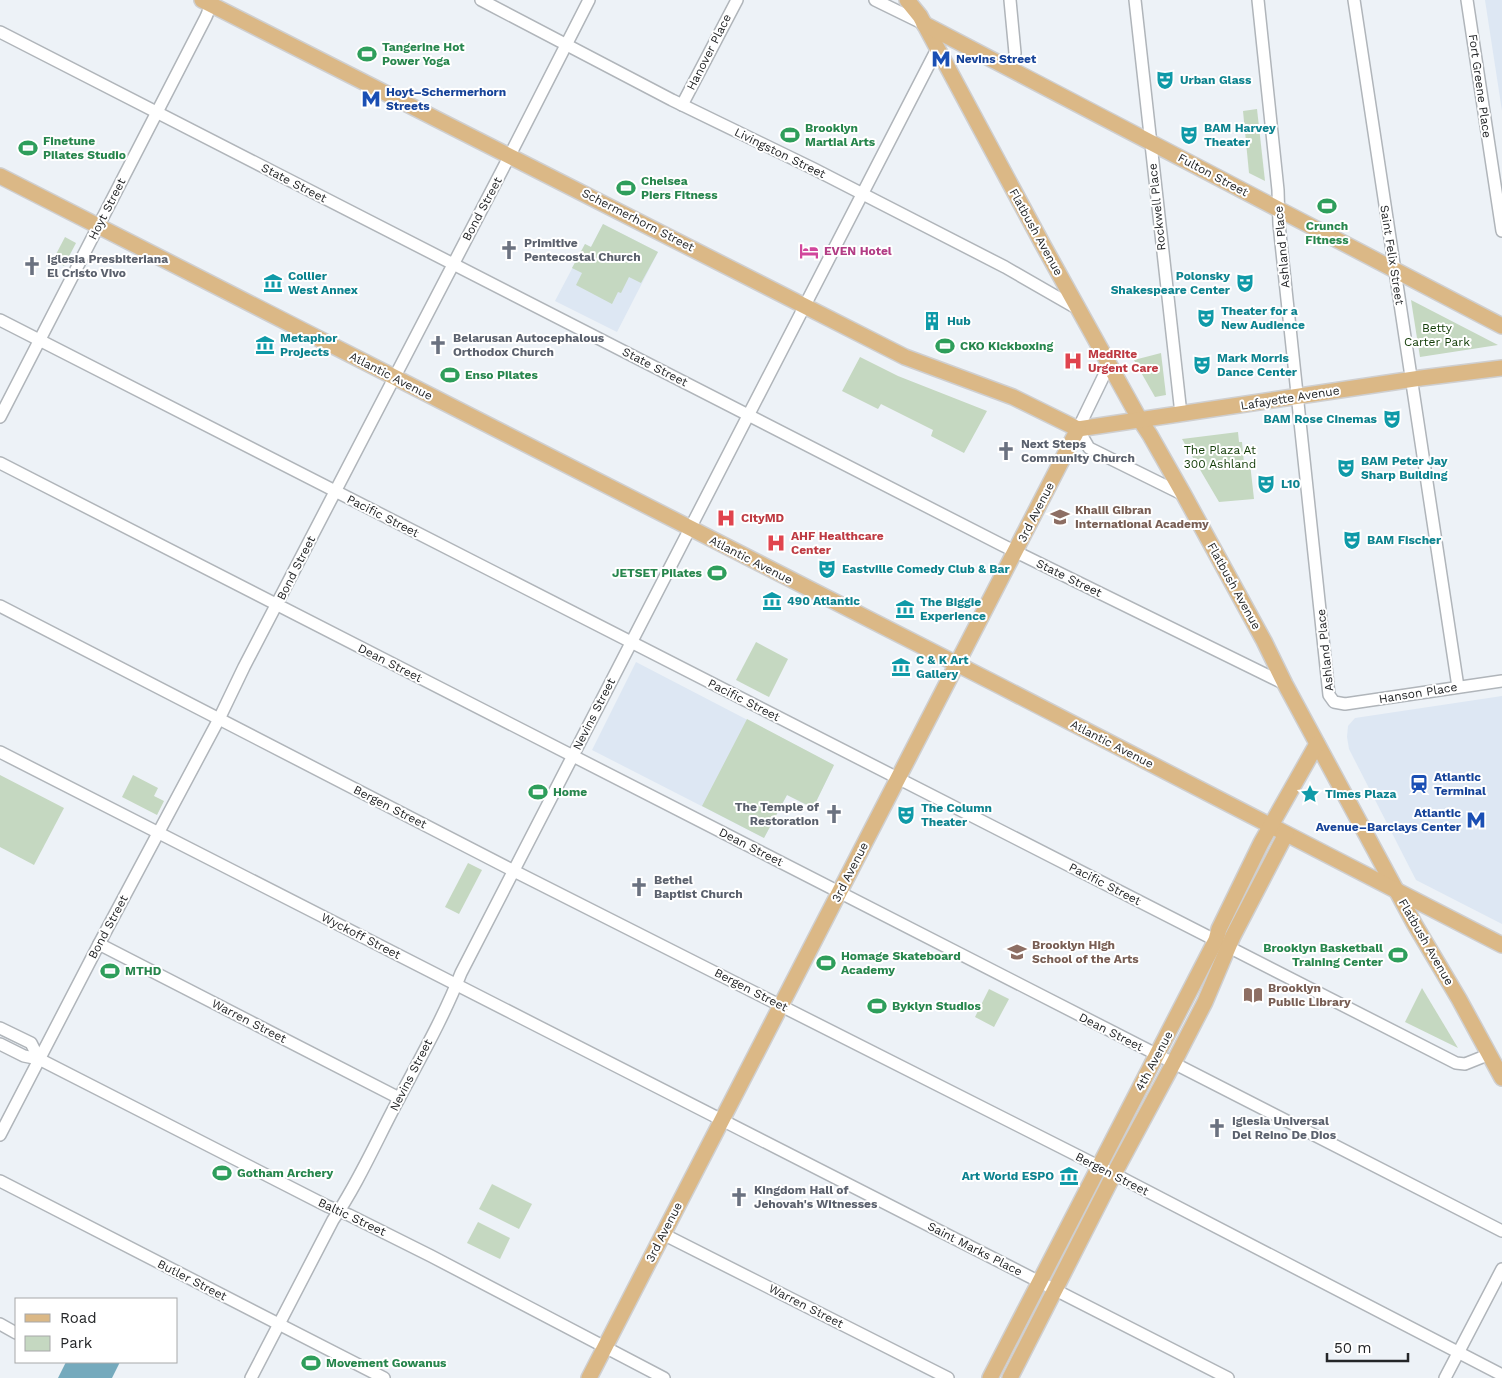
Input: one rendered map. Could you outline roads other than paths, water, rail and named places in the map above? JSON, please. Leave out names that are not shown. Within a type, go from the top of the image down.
[{"type":"main road","points":[[907,0],[922,20]]},
{"type":"main road","points":[[920,0],[922,20]]},
{"type":"main road","name":"Schermerhorn Street","points":[[210,2],[905,357],[1013,397],[1078,429]]},
{"type":"main road","name":"Flatbush Avenue","points":[[922,20],[1078,309],[1184,495],[1264,641],[1285,684],[1396,891],[1502,1078]]},
{"type":"main road","name":"Fulton Street","points":[[922,20],[1502,326]]},
{"type":"main road","name":"Atlantic Avenue","points":[[0,176],[1502,944]]},
{"type":"main road","name":"Lafayette Avenue","points":[[1078,429],[1502,368]]},
{"type":"main road","name":"3rd Avenue","points":[[589,1378],[1078,429]]},
{"type":"main road","name":"4th Avenue","points":[[1010,1378],[1114,1174],[1205,1002],[1222,943],[1219,929],[1307,759],[1317,744]]},
{"type":"main road","name":"4th Avenue","points":[[990,1378],[1157,1056],[1286,834]]},
{"type":"street","name":"Livingston Street","points":[[481,0],[682,105],[814,169],[1005,267],[1078,309]]},
{"type":"street","name":"Bond Street","points":[[0,1136],[99,944],[219,719],[589,0]]},
{"type":"street","name":"Hanover Place","points":[[682,105],[736,0]]},
{"type":"street","points":[[875,0],[922,20]]},
{"type":"street","points":[[1010,0],[1015,53],[1012,69]]},
{"type":"street","name":"Rockwell Place","points":[[1135,0],[1149,141],[1181,414]]},
{"type":"street","name":"Ashland Place","points":[[1258,0],[1328,691],[1330,698],[1334,702]]},
{"type":"street","name":"Saint Felix Street","points":[[1354,0],[1458,687]]},
{"type":"street","name":"Fort Greene Place","points":[[1467,0],[1502,232]]},
{"type":"street","name":"Hoyt Street","points":[[0,417],[157,113],[210,2]]},
{"type":"street","name":"State Street","points":[[0,32],[1015,551],[1285,684]]},
{"type":"street","name":"Nevins Street","points":[[251,1378],[399,1098],[572,756],[938,50]]},
{"type":"street","name":"Pacific Street","points":[[0,320],[1456,1063],[1464,1064],[1490,1054]]},
{"type":"street","name":"3rd Avenue","points":[[1078,429],[1109,364]]},
{"type":"street","points":[[1078,429],[1089,448],[1184,495]]},
{"type":"street","name":"Dean Street","points":[[0,464],[1502,1231]]},
{"type":"street","name":"Bergen Street","points":[[0,606],[514,871],[1114,1174],[1502,1375]]},
{"type":"street","name":"Hanson Place","points":[[1334,702],[1339,704],[1353,703],[1502,681]]},
{"type":"street","name":"Wyckoff Street","points":[[0,752],[722,1120]]},
{"type":"street","name":"Warren Street","points":[[99,944],[399,1098]]},
{"type":"street","name":"Baltic Street","points":[[0,1028],[31,1044],[39,1059]]},
{"type":"street","name":"Baltic Street","points":[[0,1044],[24,1056],[39,1059],[512,1297],[664,1378]]},
{"type":"street","name":"Saint Marks Place","points":[[722,1120],[1228,1378]]},
{"type":"street","name":"Butler Street","points":[[0,1182],[384,1378]]},
{"type":"street","name":"Warren Street","points":[[663,1234],[948,1378]]},
{"type":"street","points":[[1445,1378],[1502,1269]]},
{"type":"street","points":[[0,1324],[15,1332]]},
{"type":"water","points":[[66,1363],[120,1363],[112,1378],[58,1378]]},
{"type":"place","name":"Tangerine Hot Power Yoga","points":[[367,54]]},
{"type":"place","name":"Nevins Street","points":[[941,59]]},
{"type":"place","name":"Urban Glass","points":[[1165,80]]},
{"type":"place","name":"Hoyt–Schermerhorn Streets","points":[[371,99]]},
{"type":"place","name":"Brooklyn Martial Arts","points":[[790,135]]},
{"type":"place","name":"BAM Harvey Theater","points":[[1189,135]]},
{"type":"place","name":"Finetune Pilates Studio","points":[[28,148]]},
{"type":"place","name":"Chelsea Piers Fitness","points":[[626,188]]},
{"type":"place","name":"Crunch Fitness","points":[[1327,206]]},
{"type":"place","name":"Primitive Pentecostal Church","points":[[509,250]]},
{"type":"place","name":"EVEN Hotel","points":[[809,251]]},
{"type":"place","name":"Iglesia Presbiteriana El Cristo Vivo","points":[[32,266]]},
{"type":"place","name":"Collier West Annex","points":[[273,283]]},
{"type":"place","name":"Polonsky Shakespeare Center","points":[[1245,283]]},
{"type":"place","name":"Theater for a New Audience","points":[[1206,318]]},
{"type":"place","name":"Hub","points":[[932,321]]},
{"type":"place","name":"Metaphor Projects","points":[[265,345]]},
{"type":"place","name":"Belarusan Autocephalous Orthodox Church","points":[[438,345]]},
{"type":"place","name":"CKO Kickboxing","points":[[945,346]]},
{"type":"place","name":"MedRite Urgent Care","points":[[1073,361]]},
{"type":"place","name":"Mark Morris Dance Center","points":[[1202,365]]},
{"type":"place","name":"Enso Pilates","points":[[450,375]]},
{"type":"place","name":"BAM Rose Cinemas","points":[[1392,419]]},
{"type":"place","name":"Next Steps Community Church","points":[[1006,451]]},
{"type":"place","name":"BAM Peter Jay Sharp Building","points":[[1346,468]]},
{"type":"place","name":"L10","points":[[1266,484]]},
{"type":"place","name":"Khalil Gibran International Academy","points":[[1060,517]]},
{"type":"place","name":"CityMD","points":[[726,518]]},
{"type":"place","name":"BAM Fischer","points":[[1352,540]]},
{"type":"place","name":"AHF Healthcare Center","points":[[776,543]]},
{"type":"place","name":"Eastville Comedy Club & Bar","points":[[827,569]]},
{"type":"place","name":"JETSET Pilates","points":[[717,573]]},
{"type":"place","name":"490 Atlantic","points":[[772,601]]},
{"type":"place","name":"The Biggie Experience","points":[[905,609]]},
{"type":"place","name":"C & K Art Gallery","points":[[901,667]]},
{"type":"place","name":"Atlantic Terminal","points":[[1419,784]]},
{"type":"place","name":"Home","points":[[538,792]]},
{"type":"place","name":"Times Plaza","points":[[1310,794]]},
{"type":"place","name":"The Temple of Restoration","points":[[834,814]]},
{"type":"place","name":"The Column Theater","points":[[906,815]]},
{"type":"place","name":"Atlantic Avenue–Barclays Center","points":[[1476,820]]},
{"type":"place","name":"Bethel Baptist Church","points":[[639,887]]},
{"type":"place","name":"Brooklyn High School of the Arts","points":[[1017,952]]},
{"type":"place","name":"Brooklyn Basketball Training Center","points":[[1398,955]]},
{"type":"place","name":"Homage Skateboard Academy","points":[[826,963]]},
{"type":"place","name":"MTHD","points":[[110,971]]},
{"type":"place","name":"Brooklyn Public Library","points":[[1253,995]]},
{"type":"place","name":"Byklyn Studios","points":[[877,1006]]},
{"type":"place","name":"Iglesia Universal Del Reino De Dios","points":[[1217,1128]]},
{"type":"place","name":"Gotham Archery","points":[[222,1173]]},
{"type":"place","name":"Art World ESPO","points":[[1069,1176]]},
{"type":"place","name":"Kingdom Hall of Jehovah's Witnesses","points":[[739,1197]]},
{"type":"place","name":"Movement Gowanus","points":[[311,1363]]},
{"type":"park label","name":"Betty Carter Park","points":[[1437,335]]},
{"type":"park label","name":"The Plaza At 300 Ashland","points":[[1220,457]]}]
